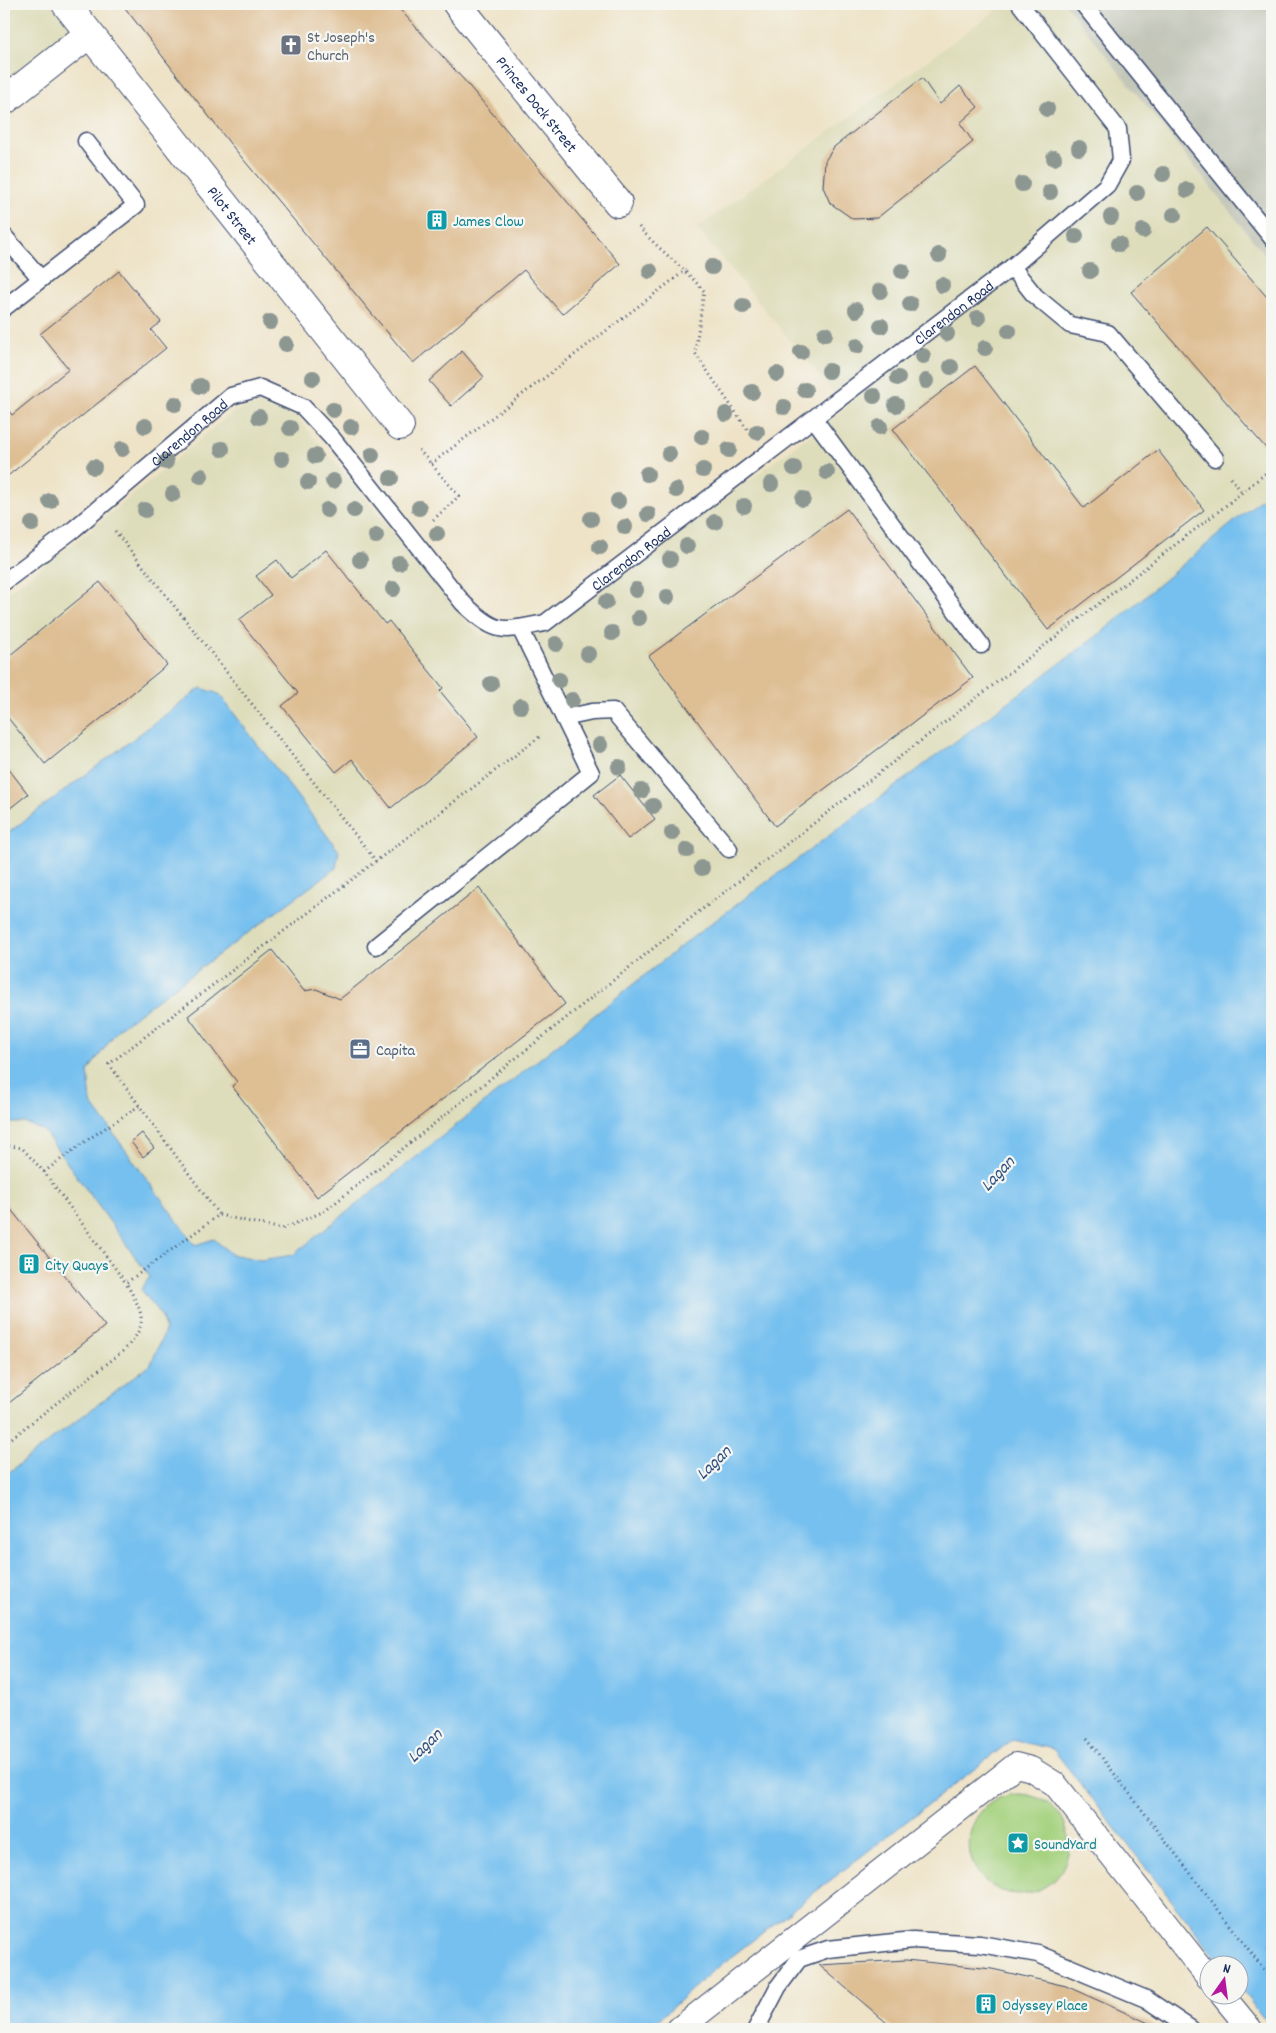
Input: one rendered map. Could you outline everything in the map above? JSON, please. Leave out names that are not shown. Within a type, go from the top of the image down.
[{"type":"street","name":"Pilot Street","points":[[66,4],[400,426]]},
{"type":"street","name":"Princes Dock Street","points":[[457,4],[618,203]]},
{"type":"street","points":[[4,101],[90,34]]},
{"type":"street","points":[[679,2029],[1016,1766],[1030,1768],[1055,1784],[1198,1964]]},
{"type":"street","points":[[1231,2006],[1250,2029]]},
{"type":"lane","name":"Clarendon Road","points":[[4,582],[98,509],[231,396],[260,388],[303,407],[332,438],[463,603],[483,621],[504,630],[545,623],[1012,267],[1106,185],[1121,160],[1118,129],[1020,4]]},
{"type":"lane","points":[[1083,4],[1272,238]]},
{"type":"lane","points":[[4,308],[136,205],[86,141]]},
{"type":"lane","points":[[4,236],[41,279]]},
{"type":"lane","points":[[1012,267],[1035,296],[1070,325],[1108,333],[1215,458]]},
{"type":"lane","points":[[814,419],[981,645]]},
{"type":"lane","points":[[376,946],[591,773],[520,628]]},
{"type":"lane","points":[[564,718],[592,712],[613,711],[729,849]]},
{"type":"lane","points":[[756,2029],[778,1987],[799,1959],[828,1949],[913,1940],[980,1944],[1038,1954],[1146,2000],[1192,2029]]},
{"type":"path","points":[[653,242],[686,270],[704,291],[695,353],[765,455]]},
{"type":"path","points":[[437,517],[459,496],[431,464],[686,270]]},
{"type":"path","points":[[564,718],[109,1064],[219,1215],[282,1228],[325,1211],[696,914],[1219,511],[1272,468]]},
{"type":"path","points":[[98,509],[376,861]]},
{"type":"path","points":[[44,1172],[108,1125],[140,1106]]},
{"type":"path","points":[[4,1145],[22,1148],[44,1172],[126,1283],[142,1311],[138,1336],[122,1352],[4,1444]]},
{"type":"path","points":[[126,1283],[219,1215]]},
{"type":"path","points":[[1087,1738],[1272,1980]]},
{"type":"shaded area","points":[[4,4],[57,4],[80,32],[4,89]]},
{"type":"shaded area","points":[[1005,4],[1065,4],[1272,264],[1272,504],[304,1267],[196,1263],[77,1102],[4,852],[4,595],[87,533],[235,410],[258,405],[296,416],[480,636],[544,633],[846,408],[697,228]]},
{"type":"shaded area","points":[[1065,4],[1272,4],[1272,264]]},
{"type":"shaded area","points":[[4,1111],[50,1120],[160,1273],[178,1330],[165,1369],[4,1478]]},
{"type":"green space","points":[[1019,1794],[1038,1798],[1054,1809],[1065,1825],[1069,1844],[1065,1863],[1054,1879],[1038,1890],[1019,1894],[1000,1890],[984,1879],[973,1863],[969,1844],[973,1825],[984,1809],[1000,1798]]},
{"type":"water","name":"Lagan","points":[[1272,490],[1272,2029],[1248,1998],[1248,1956],[1215,1956],[1053,1749],[1012,1740],[709,1974],[648,2029],[4,2029],[4,1476],[151,1364],[165,1331],[162,1317],[141,1289],[150,1277],[44,1131],[25,1123],[4,1123],[4,836],[201,688],[219,694],[339,851],[336,868],[119,1028],[88,1071],[91,1103],[195,1245],[214,1239],[231,1254],[261,1260],[293,1255],[685,943],[1101,633]]},
{"type":"building","points":[[122,4],[395,4],[464,80],[620,264],[562,314],[524,270],[413,363],[228,141]]},
{"type":"building","points":[[922,78],[940,104],[960,86],[978,107],[960,123],[973,142],[877,218],[853,219],[830,203],[823,187],[825,161],[834,147]]},
{"type":"building","points":[[1207,227],[1272,303],[1271,454],[1131,292]]},
{"type":"building","points":[[119,271],[161,322],[151,330],[166,348],[4,479],[4,405],[12,415],[69,369],[40,334]]},
{"type":"building","points":[[462,351],[484,377],[451,406],[429,381]]},
{"type":"building","points":[[975,366],[1084,508],[1158,450],[1204,510],[1048,630],[893,429]]},
{"type":"building","points":[[847,509],[973,678],[775,826],[649,656]]},
{"type":"building","points":[[326,550],[385,624],[389,621],[443,688],[440,691],[478,737],[391,808],[352,759],[336,772],[282,706],[298,693],[239,620],[271,595],[256,576],[277,560],[291,578]]},
{"type":"building","points":[[100,582],[167,665],[45,764],[4,713],[4,660]]},
{"type":"building","points":[[4,763],[28,794],[4,813]]},
{"type":"building","points":[[620,775],[655,819],[628,839],[594,795]]},
{"type":"building","name":"Capita","points":[[479,888],[565,1004],[317,1197],[232,1086],[237,1082],[188,1016],[272,950],[304,991],[316,989],[340,999]]},
{"type":"building","points":[[142,1133],[154,1148],[143,1157],[131,1142]]},
{"type":"building","name":"City Quays","points":[[4,1201],[105,1326],[4,1407]]},
{"type":"building","name":"Odyssey Place","points":[[906,1960],[992,1969],[1066,1986],[1162,2029],[894,2029],[819,1965]]},
{"type":"place","name":"St Joseph's Church","points":[[291,45]]},
{"type":"place","name":"James Clow","points":[[437,220]]},
{"type":"place","name":"Capita","points":[[360,1049]]},
{"type":"place","name":"City Quays","points":[[29,1264]]},
{"type":"place","name":"SoundYard","points":[[1018,1843]]},
{"type":"place","name":"Odyssey Place","points":[[986,2004]]}]
